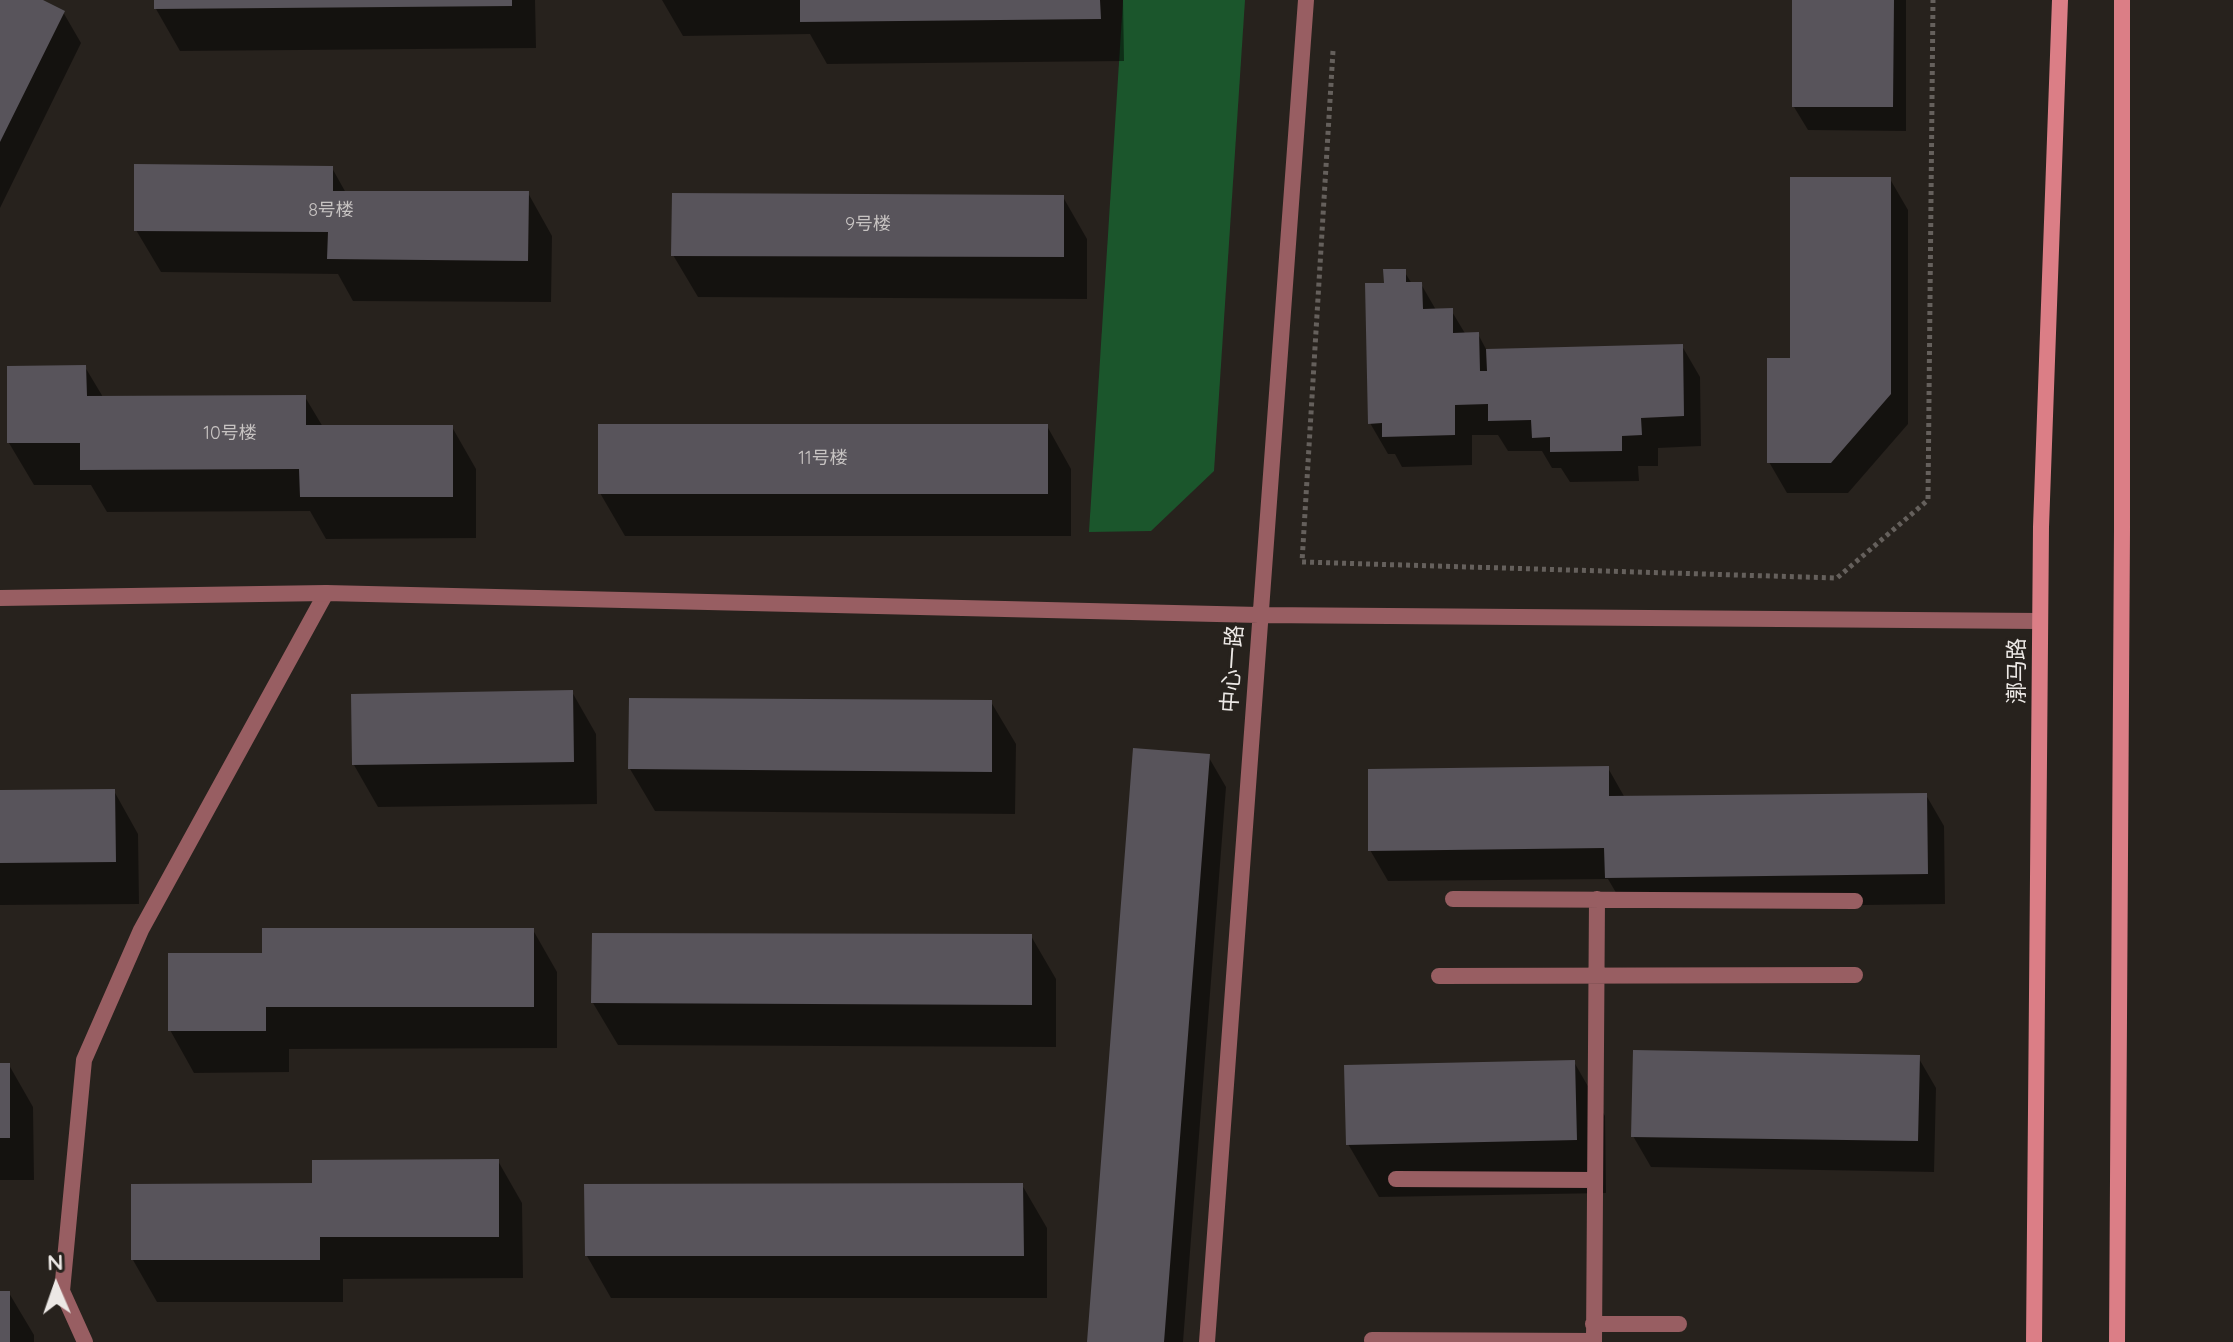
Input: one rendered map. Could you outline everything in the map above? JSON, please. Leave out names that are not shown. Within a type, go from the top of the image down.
[{"type":"main road","name":"漷马路","points":[[2034,1342],[2040,621],[2060,0]]},
{"type":"main road","points":[[2117,1342],[2122,0]]},
{"type":"street","name":"中心一路","points":[[1207,1342],[1306,0]]},
{"type":"street","points":[[85,1342],[62,1291],[84,1060],[141,930],[326,593]]},
{"type":"street","points":[[0,598],[326,593],[1259,615],[2040,621]]},
{"type":"street","points":[[1453,899],[1855,901]]},
{"type":"street","points":[[1594,1336],[1597,899]]},
{"type":"street","points":[[1439,976],[1855,975]]},
{"type":"street","points":[[1396,1179],[1595,1180]]},
{"type":"street","points":[[1372,1340],[1594,1336],[1679,1324]]},
{"type":"path","points":[[1333,47],[1302,562],[1837,578],[1928,500],[1933,0]]},
{"type":"green space","points":[[1123,0],[1245,0],[1214,471],[1151,531],[1089,532]]},
{"type":"building","points":[[0,0],[43,0],[65,11],[0,142]]},
{"type":"building","points":[[154,0],[512,0],[512,6],[154,9]]},
{"type":"building","points":[[800,0],[1100,0],[1101,19],[800,22]]},
{"type":"building","points":[[1792,0],[1894,0],[1893,107],[1792,107]]},
{"type":"building","points":[[134,164],[333,166],[333,191],[529,191],[528,261],[327,259],[328,232],[134,231]]},
{"type":"building","points":[[1790,177],[1891,177],[1891,394],[1831,463],[1767,463],[1767,358],[1790,358]]},
{"type":"building","points":[[672,193],[1064,195],[1064,257],[671,256]]},
{"type":"building","points":[[1383,269],[1406,269],[1406,282],[1422,282],[1423,309],[1453,308],[1453,333],[1479,332],[1480,371],[1487,371],[1486,349],[1683,344],[1684,416],[1641,418],[1642,435],[1622,436],[1622,451],[1550,452],[1550,437],[1532,438],[1531,420],[1488,421],[1488,404],[1455,405],[1455,435],[1382,437],[1382,423],[1368,424],[1365,283],[1384,283]]},
{"type":"building","points":[[86,365],[87,396],[306,395],[306,425],[453,425],[453,497],[300,497],[299,469],[80,470],[80,443],[7,443],[7,366]]},
{"type":"building","points":[[598,424],[1048,424],[1048,494],[598,494]]},
{"type":"building","points":[[573,690],[574,762],[352,765],[351,694]]},
{"type":"building","points":[[629,698],[992,700],[992,772],[628,769]]},
{"type":"building","points":[[1133,748],[1210,754],[1164,1342],[1087,1342]]},
{"type":"building","points":[[1609,766],[1609,796],[1927,793],[1928,874],[1605,878],[1604,848],[1368,851],[1368,769]]},
{"type":"building","points":[[115,789],[116,862],[0,863],[0,790]]},
{"type":"building","points":[[262,928],[534,928],[534,1007],[266,1007],[266,1031],[168,1031],[168,953],[262,953]]},
{"type":"building","points":[[592,933],[1032,934],[1032,1005],[591,1003]]},
{"type":"building","points":[[1633,1050],[1920,1055],[1918,1141],[1631,1137]]},
{"type":"building","points":[[1575,1060],[1577,1140],[1346,1145],[1344,1065]]},
{"type":"building","points":[[0,1063],[10,1063],[10,1138],[0,1138]]},
{"type":"building","points":[[499,1159],[499,1237],[320,1237],[320,1260],[131,1260],[131,1184],[312,1183],[312,1160]]},
{"type":"building","points":[[1023,1183],[1024,1256],[585,1256],[584,1184]]},
{"type":"building","points":[[0,1291],[10,1291],[10,1342],[0,1342]]}]
